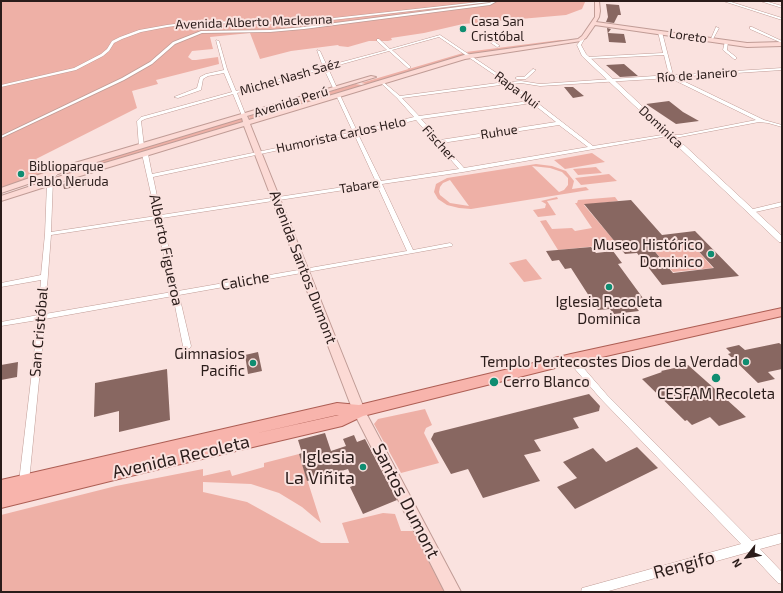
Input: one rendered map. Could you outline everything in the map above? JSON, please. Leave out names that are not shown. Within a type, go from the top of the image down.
[{"type":"main road","points":[[402,68],[463,51],[584,36],[594,23],[598,13],[597,1]]},
{"type":"main road","name":"Loreto","points":[[594,23],[751,45],[780,44]]},
{"type":"main road","name":"Avenida Perú","points":[[1,191],[59,170],[141,146],[245,119],[337,92],[364,87],[469,55],[578,43],[584,36]]},
{"type":"main road","points":[[560,39],[578,43]]},
{"type":"main road","name":"Avenida Perú","points":[[337,92],[354,83],[383,74]]},
{"type":"main road","points":[[354,83],[364,84],[364,87]]},
{"type":"main road","name":"Avenida Perú","points":[[1,199],[50,182],[145,154],[245,119]]},
{"type":"main road","name":"Avenida Santos Dumont","points":[[245,119],[360,411]]},
{"type":"main road","name":"Avenida Recoleta","points":[[4,495],[152,464],[342,420],[360,411],[571,359],[782,312]]},
{"type":"main road","name":"Avenida Recoleta","points":[[24,482],[337,409],[360,411]]},
{"type":"main road","name":"Santos Dumont","points":[[360,411],[453,592]]},
{"type":"main road","points":[[4,495],[18,492],[24,482]]},
{"type":"street","points":[[1,137],[123,79],[151,62],[174,42],[202,32],[270,31],[304,28],[490,4],[496,1]]},
{"type":"street","name":"Avenida Alberto Mackenna","points":[[1,86],[75,69],[102,55],[116,40],[140,31],[167,26],[198,22],[299,22],[496,1]]},
{"type":"street","points":[[725,1],[782,18]]},
{"type":"street","points":[[762,1],[782,7]]},
{"type":"street","points":[[774,16],[782,14]]},
{"type":"street","points":[[711,40],[717,28]]},
{"type":"street","points":[[751,28],[780,44]]},
{"type":"street","points":[[660,32],[671,77],[763,121],[781,128]]},
{"type":"street","points":[[478,37],[490,35]]},
{"type":"street","name":"Michel Nash Saéz","points":[[141,146],[140,119],[440,36]]},
{"type":"street","name":"Rapa Nui","points":[[440,36],[509,83],[592,148]]},
{"type":"street","points":[[483,36],[498,46]]},
{"type":"street","points":[[378,40],[409,67]]},
{"type":"street","name":"Avenida Santos Dumont","points":[[217,42],[226,71],[245,119]]},
{"type":"street","points":[[726,42],[725,50],[735,58]]},
{"type":"street","name":"Dominica","points":[[578,43],[581,51],[587,58],[782,240]]},
{"type":"street","points":[[318,51],[411,252]]},
{"type":"street","points":[[587,58],[665,54]]},
{"type":"street","name":"Río de Janeiro","points":[[612,81],[782,69]]},
{"type":"street","points":[[503,79],[525,78],[534,70]]},
{"type":"street","points":[[176,97],[199,89],[201,78],[207,75],[226,71]]},
{"type":"street","points":[[525,78],[530,84]]},
{"type":"street","points":[[398,97],[509,83],[544,85],[612,81]]},
{"type":"street","name":"Fischer","points":[[382,82],[398,97],[463,170]]},
{"type":"street","name":"Humorista Carlos Helo","points":[[150,176],[356,133],[417,118],[533,102]]},
{"type":"street","name":"Tabare","points":[[48,234],[463,170],[592,148],[670,136],[680,136],[763,121]]},
{"type":"street","name":"Ruhue","points":[[438,142],[560,123]]},
{"type":"street","name":"Alberto Figueroa","points":[[145,154],[187,346]]},
{"type":"street","points":[[26,182],[50,182],[50,178],[59,170]]},
{"type":"street","name":"San Cristóbal","points":[[24,482],[41,317],[48,234],[50,182]]},
{"type":"street","points":[[750,211],[782,204]]},
{"type":"street","name":"Caliche","points":[[1,324],[450,245]]},
{"type":"street","points":[[1,286],[44,277]]},
{"type":"street","points":[[571,359],[604,397],[782,579]]},
{"type":"street","name":"Rengifo","points":[[586,592],[782,538]]},
{"type":"shaded area","points":[[1,1],[585,2],[582,9],[566,15],[463,24],[424,33],[391,38],[392,40],[388,41],[369,41],[348,47],[338,45],[291,51],[260,59],[250,33],[210,37],[213,49],[192,51],[188,57],[192,60],[196,60],[218,57],[219,64],[156,80],[158,84],[132,91],[137,108],[36,159],[50,171],[1,188]]},
{"type":"shaded area","points":[[570,40],[470,54],[466,52]]},
{"type":"shaded area","points":[[463,53],[466,56],[366,85],[361,83]]},
{"type":"shaded area","points":[[355,84],[362,85],[360,87],[250,120],[249,116]]},
{"type":"shaded area","points":[[241,118],[243,122],[70,174],[62,175],[60,173],[65,170]]},
{"type":"shaded area","points":[[592,153],[605,162],[565,169],[554,160]]},
{"type":"shaded area","points":[[536,164],[552,166],[566,171],[574,181],[572,189],[586,187],[589,190],[471,209],[459,208],[447,205],[438,199],[434,192],[436,184],[447,178]],"holes":[[[532,166],[550,168],[562,172],[568,178],[568,185],[564,190],[559,192]],[[450,180],[469,206],[450,203],[440,195],[440,187],[443,183]]]},
{"type":"shaded area","points":[[596,167],[602,173],[578,175],[573,169]]},
{"type":"shaded area","points":[[609,174],[617,181],[581,185],[575,178]]},
{"type":"shaded area","points":[[557,197],[558,199],[547,201],[556,215],[538,217],[533,210],[545,208],[546,204],[541,201]]},
{"type":"shaded area","points":[[615,197],[618,201],[584,205],[617,244],[558,250],[540,221],[546,220],[552,229],[572,228],[575,231],[592,228],[575,203],[577,203],[578,200]]},
{"type":"shaded area","points":[[691,243],[713,268],[673,272],[652,248]]},
{"type":"shaded area","points":[[526,259],[542,279],[524,282],[509,263]]},
{"type":"shaded area","points":[[425,409],[432,425],[426,428],[424,433],[439,463],[401,473],[374,424],[378,419]]},
{"type":"shaded area","points":[[299,454],[321,523],[302,507],[279,493],[251,484],[203,482],[203,492],[247,502],[321,543],[349,543],[342,523],[383,513],[395,514],[401,531],[415,531],[445,592],[1,592],[1,515],[116,486],[203,469],[203,476],[230,470],[232,476],[264,467],[264,463]]},
{"type":"building","points":[[606,4],[619,5],[621,15],[618,15],[614,23],[606,22],[608,17]]},
{"type":"building","points":[[607,28],[611,29],[608,33],[624,34],[626,43],[609,42]]},
{"type":"building","points":[[624,64],[638,76],[620,77],[606,65]]},
{"type":"building","points":[[564,87],[573,87],[584,96],[573,98]]},
{"type":"building","points":[[669,101],[683,112],[699,121],[676,124],[646,104]]},
{"type":"building","points":[[87,177],[88,185],[64,189],[63,184]]},
{"type":"building","points":[[631,200],[662,235],[695,231],[739,276],[662,285],[637,253],[625,254],[584,204]],"holes":[[[691,243],[714,268],[673,273],[651,247]]]},
{"type":"building","name":"Iglesia Recoleta Dominica","points":[[591,247],[596,253],[613,251],[622,263],[618,264],[648,305],[635,306],[639,311],[614,314],[610,309],[598,310],[571,268],[565,269],[559,260],[552,261],[546,251]]},
{"type":"building","points":[[779,343],[782,345],[782,369],[768,372],[775,379],[758,383],[728,354],[731,353],[726,348],[739,345],[745,350]]},
{"type":"building","name":"Gimnasios Pacific","points":[[258,352],[262,371],[248,374],[245,355]]},
{"type":"building","points":[[18,362],[17,377],[1,380],[1,365]]},
{"type":"building","points":[[688,365],[746,417],[719,426],[710,417],[692,425],[687,420],[685,421],[642,379],[662,372],[661,371]]},
{"type":"building","points":[[167,369],[170,420],[119,432],[119,411],[94,417],[95,383]]},
{"type":"building","points":[[589,394],[600,406],[599,411],[573,418],[579,428],[534,440],[541,451],[524,455],[540,481],[483,498],[468,469],[451,474],[431,439],[434,433]]},
{"type":"building","name":"Iglesia La Viñita","points":[[325,433],[331,451],[346,446],[343,439],[354,435],[357,442],[365,439],[397,500],[363,514],[350,487],[355,485],[348,469],[307,481],[299,454],[302,453],[298,440]]},
{"type":"building","points":[[637,447],[658,468],[575,509],[557,487],[577,478],[563,462],[593,448],[606,462]]},
{"type":"place","name":"Casa San Cristóbal","points":[[463,29]]},
{"type":"place","name":"Biblioparque Pablo Neruda","points":[[21,174]]},
{"type":"place","name":"Museo Histórico Dominico","points":[[711,254]]},
{"type":"place","name":"Iglesia Recoleta Dominica","points":[[609,287]]},
{"type":"place","name":"Templo Pentecostes Dios de la Verdad","points":[[746,362]]},
{"type":"place","name":"Gimnasios Pacific","points":[[253,363]]},
{"type":"place","name":"CESFAM Recoleta","points":[[716,378]]},
{"type":"place","name":"Cerro Blanco","points":[[494,382]]},
{"type":"place","name":"Iglesia La Viñita","points":[[363,467]]}]
